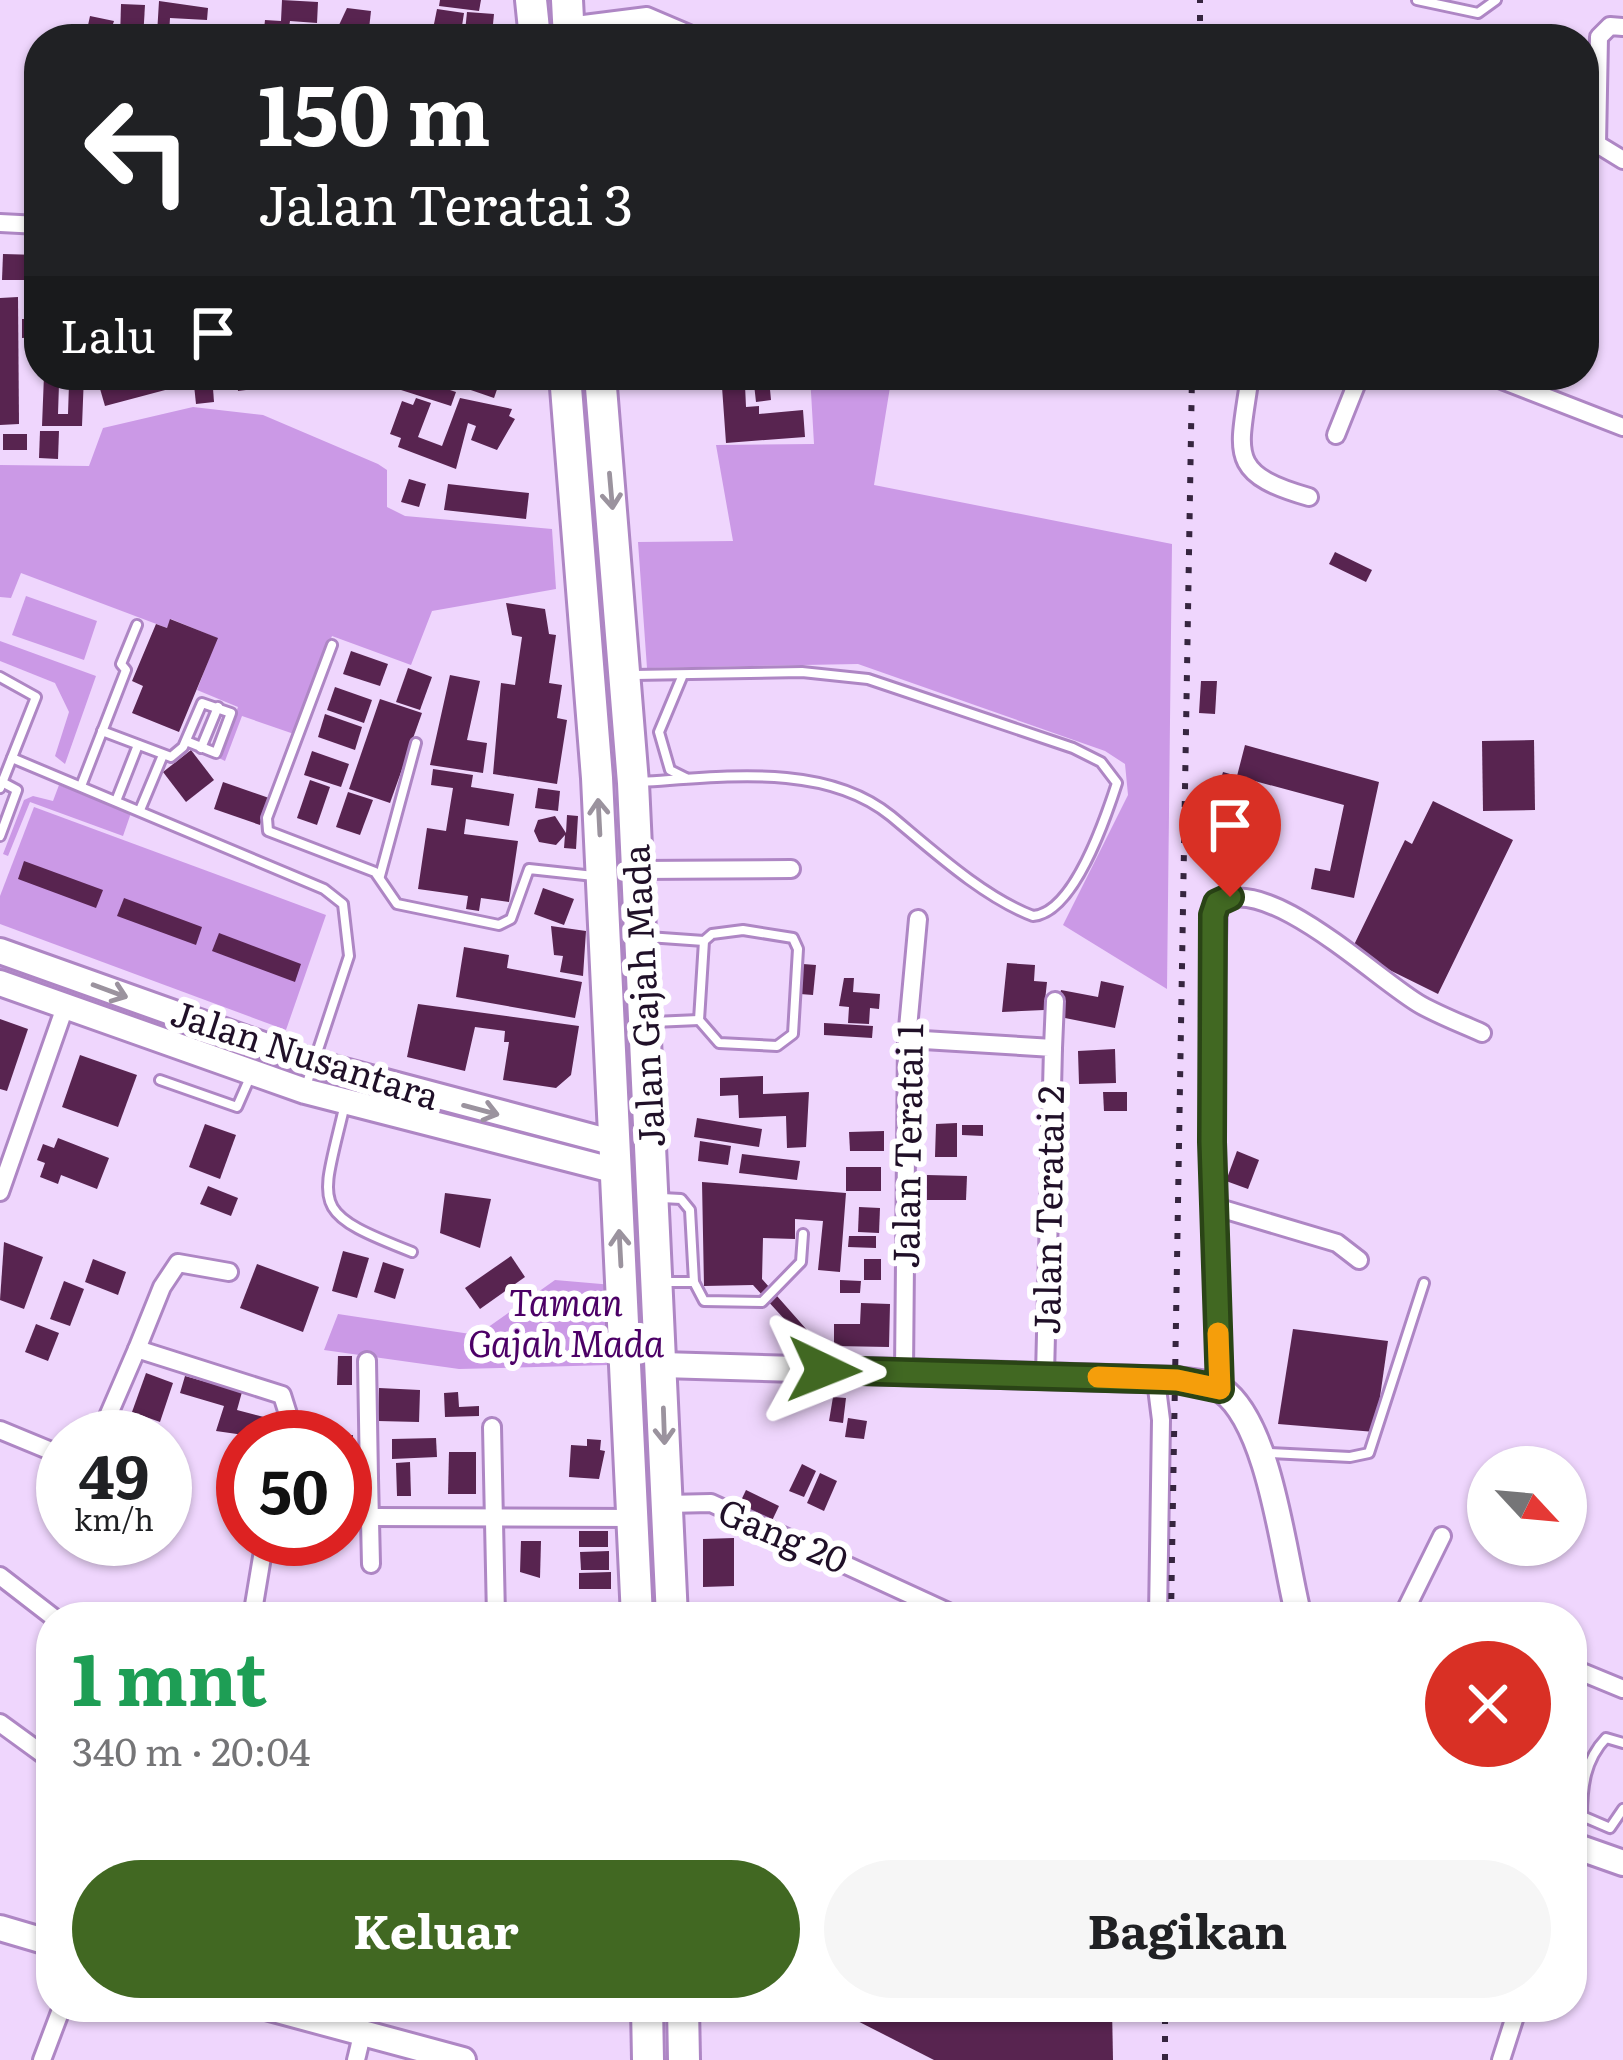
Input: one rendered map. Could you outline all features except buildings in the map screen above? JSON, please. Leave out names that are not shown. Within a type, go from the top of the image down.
[{"type":"highway","name":"Jalan Gajah Mada","points":[[566,390],[602,877],[637,1602]]},
{"type":"highway","name":"Jalan Gajah Mada","points":[[601,390],[633,783],[671,1602]]},
{"type":"highway","points":[[647,2022],[648,2060]]},
{"type":"highway","points":[[683,2022],[684,2060]]},
{"type":"street","points":[[568,22],[647,16],[666,24]]},
{"type":"street","points":[[1248,390],[1242,452],[1249,472],[1264,484],[1309,496]]},
{"type":"street","points":[[1336,435],[1354,390]]},
{"type":"street","points":[[1528,390],[1623,427]]},
{"type":"street","points":[[637,870],[791,869]]},
{"type":"street","points":[[1220,1389],[1212,1074],[1217,903],[1230,897],[1274,906],[1313,928],[1419,1004],[1482,1033]]},
{"type":"street","name":"Jalan Teratai 1","points":[[904,1372],[907,1039],[918,919]]},
{"type":"street","name":"Jalan Nusantara","points":[[0,951],[314,1063],[616,1157]]},
{"type":"street","name":"Jalan Nusantara","points":[[0,983],[305,1091],[616,1157]]},
{"type":"street","points":[[1053,1048],[1055,1001]]},
{"type":"street","points":[[0,1192],[65,1007]]},
{"type":"street","name":"Jalan Teratai 2","points":[[907,1039],[1053,1048],[1045,1375]]},
{"type":"street","points":[[1216,1207],[1299,1228],[1336,1243],[1359,1260]]},
{"type":"street","points":[[111,1410],[162,1287],[178,1263],[229,1272]]},
{"type":"street","points":[[137,1349],[282,1395],[287,1410]]},
{"type":"street","points":[[367,1361],[368,1410]]},
{"type":"street","points":[[662,1365],[1045,1375],[1156,1380],[1220,1389],[1241,1412],[1260,1453],[1295,1602]]},
{"type":"street","points":[[1156,1380],[1161,1420],[1158,1602]]},
{"type":"street","points":[[492,1427],[496,1602]]},
{"type":"street","points":[[0,1430],[36,1445]]},
{"type":"street","name":"Gang 20","points":[[667,1504],[711,1503],[926,1602]]},
{"type":"street","points":[[372,1506],[372,1540]]},
{"type":"street","points":[[373,1516],[634,1518]]},
{"type":"street","points":[[1409,1602],[1442,1536]]},
{"type":"street","points":[[254,1602],[260,1566]]},
{"type":"street","points":[[0,1576],[36,1604]]},
{"type":"street","points":[[1587,1674],[1623,1690]]},
{"type":"street","points":[[0,1723],[36,1749]]},
{"type":"street","points":[[1587,1850],[1623,1863]]},
{"type":"street","points":[[0,1928],[36,1939]]},
{"type":"street","points":[[42,2060],[56,2022]]},
{"type":"street","points":[[300,2022],[359,2048],[463,2060]]},
{"type":"street","points":[[1502,2060],[1513,2022]]},
{"type":"lane","points":[[1417,0],[1478,14],[1496,0]]},
{"type":"lane","points":[[81,786],[136,625]]},
{"type":"lane","points":[[332,645],[266,827],[380,876],[398,904],[499,925],[512,919],[529,869],[602,877]]},
{"type":"lane","points":[[626,674],[682,677],[802,672],[868,679],[1073,748],[1101,762],[1118,783],[1070,889],[1056,907],[1033,916],[909,834],[889,814],[834,785],[688,779],[633,783]]},
{"type":"lane","points":[[0,677],[36,697],[1,783],[17,793],[0,836]]},
{"type":"lane","points":[[682,677],[659,732],[670,770],[688,779]]},
{"type":"lane","points":[[102,731],[171,757],[186,741],[201,703],[232,715],[217,752],[186,741]]},
{"type":"lane","points":[[201,748],[218,707]]},
{"type":"lane","points":[[380,876],[416,743]]},
{"type":"lane","points":[[116,801],[139,745]]},
{"type":"lane","points":[[140,810],[163,755]]},
{"type":"lane","points":[[12,758],[324,889],[343,904],[350,956],[305,1091]]},
{"type":"lane","points":[[743,930],[793,938],[799,962],[793,1034],[777,1046],[719,1043],[698,1020],[704,941],[712,934],[743,930]]},
{"type":"lane","points":[[640,936],[704,941]]},
{"type":"lane","points":[[645,1023],[698,1020]]},
{"type":"lane","points":[[160,1080],[237,1106],[251,1073]]},
{"type":"lane","points":[[346,1102],[327,1188],[331,1211],[346,1226],[412,1252]]},
{"type":"lane","points":[[654,1197],[689,1205],[694,1282],[704,1301],[762,1302],[801,1262],[803,1234]]},
{"type":"lane","points":[[658,1283],[694,1282]]},
{"type":"lane","points":[[1260,1453],[1350,1457],[1369,1453],[1424,1283]]},
{"type":"lane","points":[[1587,1772],[1602,1742],[1623,1742]]},
{"type":"lane","points":[[1587,1818],[1610,1828],[1623,1809]]},
{"type":"green space","points":[[811,390],[890,390],[874,485],[1172,544],[1167,989],[1063,925],[1128,795],[1125,764],[1105,751],[858,664],[647,668],[638,542],[733,541],[716,445],[814,444]]},
{"type":"green space","points":[[193,407],[263,415],[378,464],[387,470],[387,507],[405,516],[552,529],[556,589],[432,611],[411,665],[332,636],[294,734],[242,716],[225,761],[219,758],[238,707],[197,690],[217,638],[171,619],[167,628],[21,573],[11,598],[0,597],[0,465],[89,466],[103,428]]},
{"type":"green space","points":[[26,596],[97,621],[84,660],[12,635]]},
{"type":"green space","points":[[0,641],[96,676],[65,764],[55,756],[69,712],[55,683],[0,661]]},
{"type":"green space","points":[[59,785],[131,813],[123,836],[30,802],[8,856],[3,854],[24,800],[33,796],[53,801]]},
{"type":"green space","points":[[34,807],[326,915],[286,1030],[0,924],[0,896]]},
{"type":"green space","points":[[0,961],[300,1069],[300,1073],[295,1076],[0,972]]},
{"type":"green space","name":"Taman Gajah Mada","points":[[555,1280],[613,1285],[610,1365],[459,1369],[324,1350],[338,1314],[477,1335]]},
{"type":"railway","points":[[1200,0],[1200,24]]},
{"type":"railway","points":[[1171,1602],[1192,390]]},
{"type":"railway","points":[[1165,2022],[1165,2060]]},
{"type":"slow traffic","points":[[1098,1377],[1177,1380],[1220,1389],[1218,1333]]},
{"type":"route","points":[[824,1370],[1177,1380],[1220,1389],[1212,1142],[1213,915],[1217,903],[1230,897]]}]
